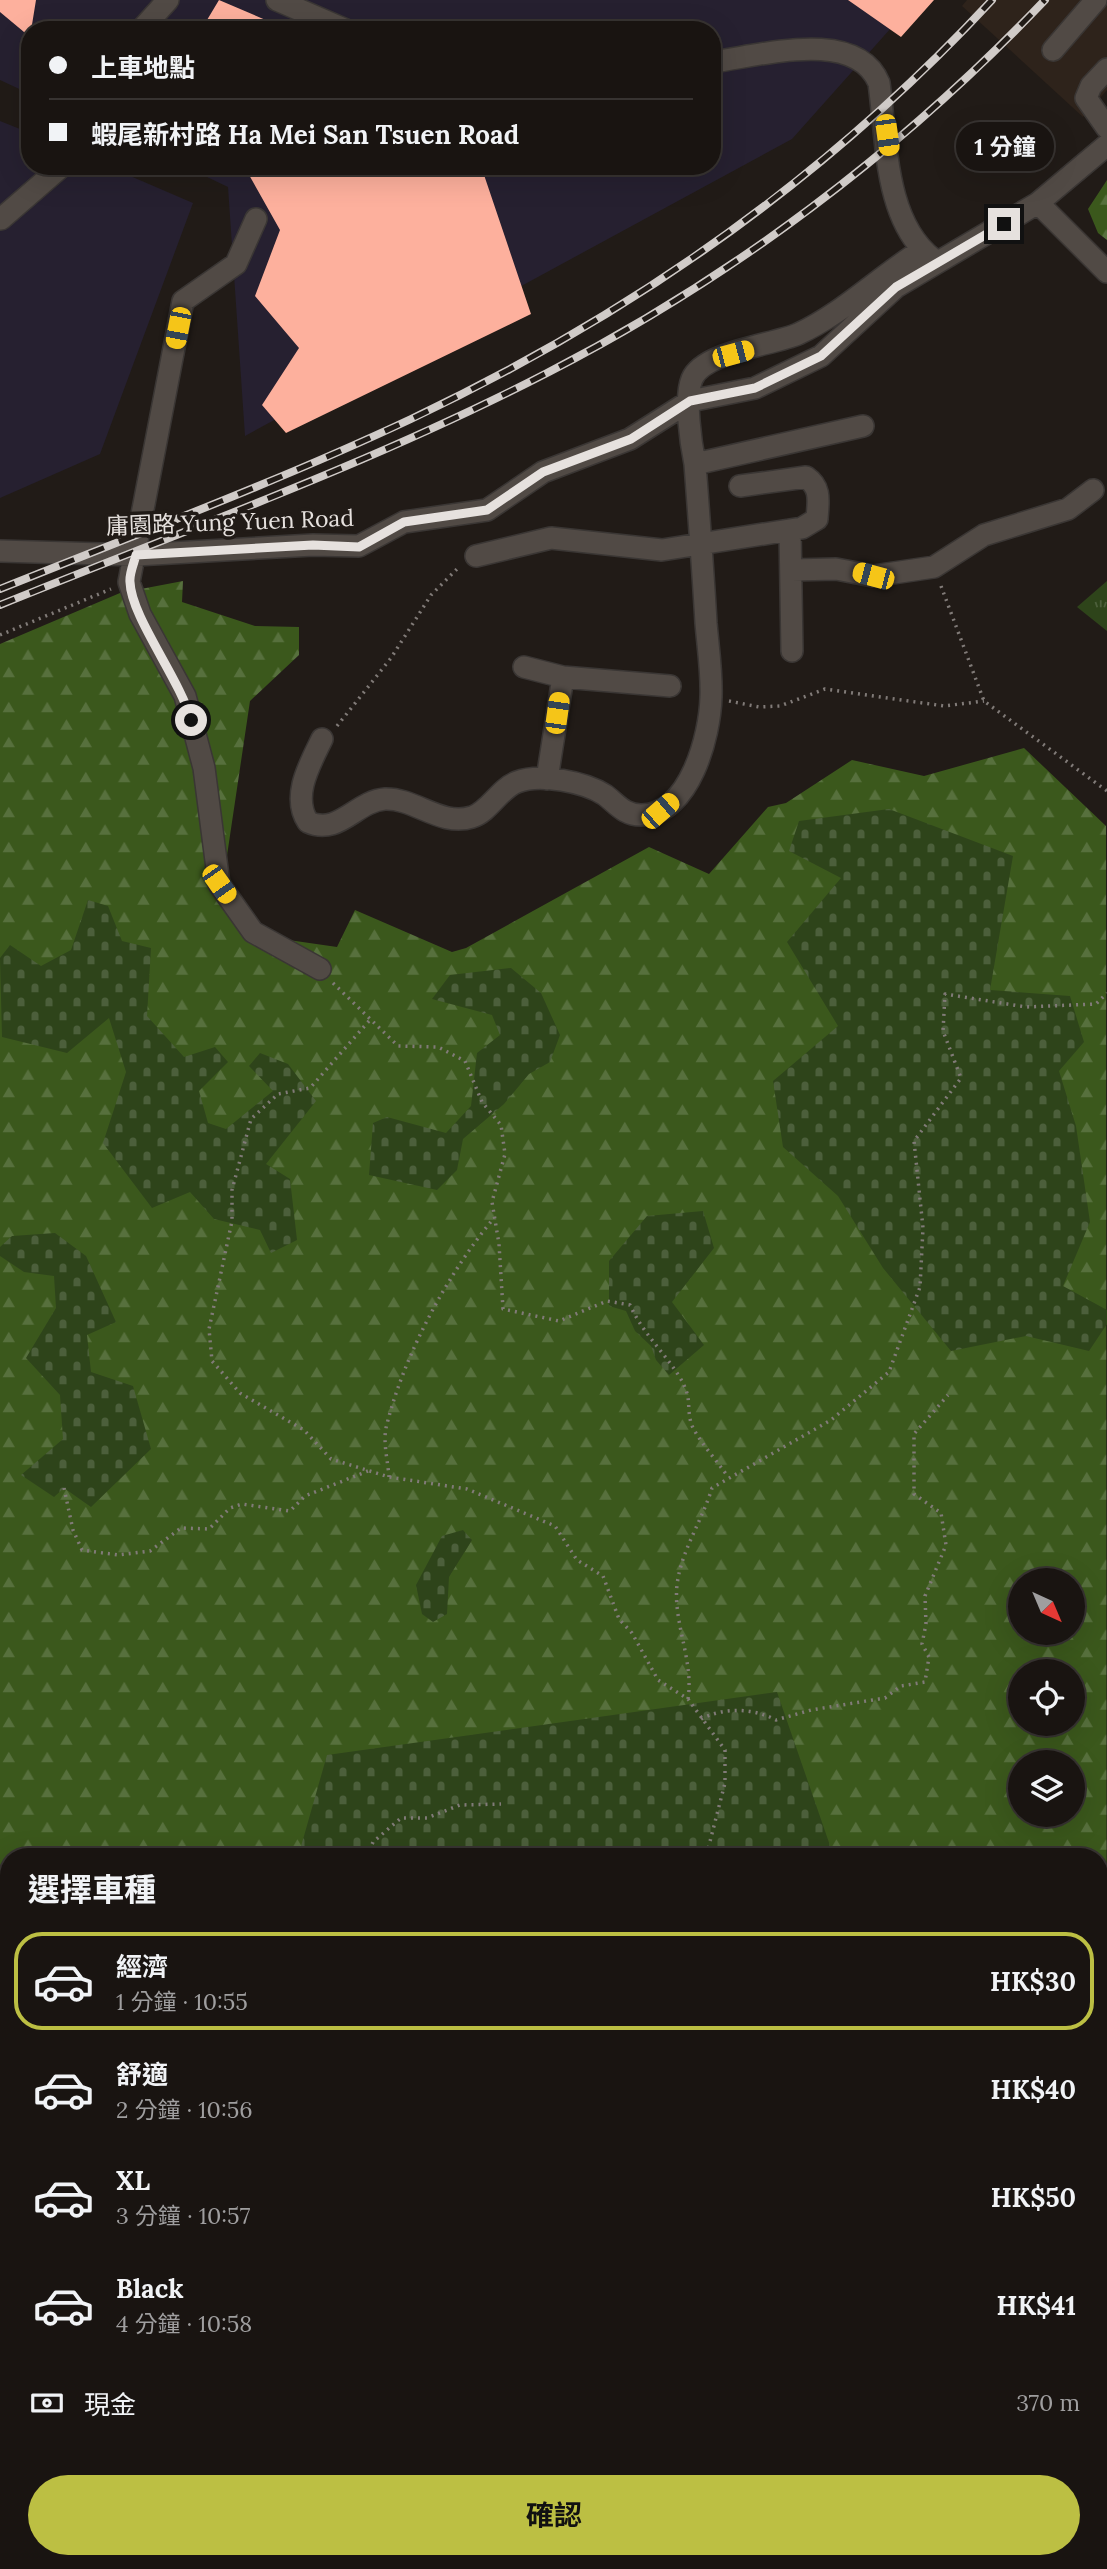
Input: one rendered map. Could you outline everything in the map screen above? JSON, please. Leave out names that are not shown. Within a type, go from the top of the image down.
[{"type":"street","points":[[149,21],[168,0]]},
{"type":"street","points":[[277,0],[325,21]]},
{"type":"street","points":[[1053,50],[1096,0]]},
{"type":"street","points":[[721,61],[812,49],[845,52],[858,57],[874,71],[879,83],[894,186],[903,224],[930,256]]},
{"type":"street","points":[[1107,69],[1091,86],[1086,98],[1107,128]]},
{"type":"street","points":[[322,739],[306,771],[300,804],[308,822],[320,828],[381,799],[397,800],[430,813],[460,820],[475,816],[502,791],[519,781],[547,779],[583,786],[605,795],[618,808],[640,815],[660,811],[683,791],[701,757],[711,698],[695,464],[690,438],[691,380],[697,370],[713,359],[799,333],[930,256],[1038,203],[1107,145]]},
{"type":"street","points":[[1,219],[52,175]]},
{"type":"street","points":[[1038,203],[1107,272]]},
{"type":"street","points":[[256,219],[236,264],[183,301],[130,582],[140,614],[185,696],[204,768],[219,884],[253,932],[320,969]]},
{"type":"street","name":"庸園路 Yung Yuen Road","points":[[0,551],[136,555],[313,545],[359,547],[404,522],[487,510],[543,472],[631,439],[690,401],[755,388],[821,356],[930,256]]},
{"type":"street","points":[[695,464],[863,426]]},
{"type":"street","points":[[476,556],[551,538],[662,550],[701,542],[728,542],[790,530],[812,525],[817,519],[819,492],[806,478],[740,486]]},
{"type":"street","points":[[792,570],[836,569],[873,576],[934,567],[984,535],[1068,509],[1093,490]]},
{"type":"street","points":[[790,530],[793,651]]},
{"type":"street","points":[[524,667],[563,677],[670,686]]},
{"type":"street","points":[[547,779],[563,677]]},
{"type":"path","points":[[322,739],[339,725],[366,685],[391,658],[431,594],[446,577],[476,556]]},
{"type":"path","points":[[934,567],[984,701],[1107,791]]},
{"type":"path","points":[[0,635],[130,582]]},
{"type":"path","points":[[711,698],[760,707],[780,706],[825,689],[944,706],[984,701]]},
{"type":"path","points":[[320,969],[369,1021],[398,1046],[438,1047],[465,1061],[482,1102],[501,1125],[505,1154],[492,1202],[503,1309],[559,1321],[607,1301],[631,1305],[639,1326],[656,1342],[662,1356],[678,1374],[690,1398],[691,1424],[728,1477]]},
{"type":"path","points":[[688,1699],[691,1681],[677,1587],[685,1550],[702,1521],[712,1488],[831,1420],[889,1372],[920,1287],[923,1228],[914,1141],[961,1078],[943,1031],[945,994],[1026,1007],[1096,1004],[1107,993]]},
{"type":"path","points":[[369,1021],[310,1088],[278,1094],[251,1119],[232,1190],[232,1221],[209,1329],[212,1361],[240,1393],[304,1430],[331,1460],[390,1477],[467,1489],[555,1526],[577,1560],[603,1576],[619,1619],[632,1633],[658,1680],[688,1699],[725,1750],[726,1783],[708,1848]]},
{"type":"path","points":[[390,1477],[385,1431],[405,1371],[434,1308],[469,1248],[494,1218]]},
{"type":"path","points":[[701,1719],[716,1711],[757,1710],[776,1720],[811,1710],[885,1698],[901,1686],[925,1682],[929,1657],[922,1644],[926,1624],[925,1596],[946,1545],[941,1513],[914,1494],[914,1434],[948,1395]]},
{"type":"path","points":[[64,1488],[73,1530],[82,1550],[118,1555],[150,1551],[181,1528],[209,1529],[230,1508],[242,1504],[261,1509],[271,1506],[290,1511],[305,1496],[370,1471]]},
{"type":"path","points":[[371,1848],[373,1842],[401,1818],[427,1818],[460,1805],[500,1804]]},
{"type":"shaded area","points":[[0,0],[916,0],[792,139],[245,436],[228,187],[203,175],[721,175],[721,21],[21,21],[21,90],[0,80]]},
{"type":"shaded area","points":[[967,0],[1107,0],[1107,90],[1083,117],[962,6]]},
{"type":"shaded area","points":[[0,121],[21,129],[21,175],[128,175],[193,203],[100,454],[0,498]]},
{"type":"green space","points":[[1107,180],[1107,240],[1098,233],[1088,209]]},
{"type":"green space","points":[[183,581],[182,602],[255,626],[299,627],[299,655],[250,701],[225,869],[248,913],[240,933],[337,947],[355,910],[452,952],[466,948],[649,847],[709,874],[768,807],[786,803],[852,760],[924,776],[1024,748],[1106,826],[1107,1848],[0,1848],[0,644],[120,593]]},
{"type":"green space","points":[[1107,581],[1107,631],[1077,607]]},
{"type":"green space","points":[[889,809],[1013,856],[990,990],[1070,996],[1084,1042],[1059,1071],[1076,1126],[1090,1222],[1063,1286],[1107,1310],[1107,1324],[1089,1351],[1026,1336],[951,1351],[883,1268],[838,1196],[783,1147],[773,1081],[838,1026],[787,942],[841,878],[789,851],[799,821]]},
{"type":"green space","points":[[88,900],[108,906],[122,941],[151,948],[147,1016],[184,1057],[215,1047],[228,1062],[199,1091],[208,1123],[226,1129],[273,1091],[249,1066],[260,1053],[288,1064],[316,1101],[266,1164],[290,1179],[297,1240],[271,1253],[260,1230],[214,1219],[190,1192],[152,1208],[103,1143],[126,1072],[109,1018],[67,1053],[2,1037],[0,958],[10,945],[41,966],[71,950]]},
{"type":"green space","points":[[511,968],[541,993],[560,1035],[550,1062],[529,1074],[504,1104],[463,1139],[457,1170],[437,1190],[369,1175],[373,1123],[387,1117],[446,1133],[471,1106],[477,1053],[500,1035],[492,1015],[432,999],[450,975]]},
{"type":"green space","points":[[703,1211],[714,1248],[672,1302],[704,1345],[669,1375],[656,1360],[651,1346],[635,1331],[626,1311],[609,1306],[609,1261],[647,1216]]},
{"type":"green space","points":[[55,1233],[86,1256],[116,1322],[87,1335],[91,1372],[133,1386],[151,1449],[91,1507],[64,1488],[54,1497],[21,1475],[63,1439],[60,1395],[26,1358],[56,1308],[54,1276],[24,1272],[0,1256],[0,1247],[12,1236]]},
{"type":"green space","points":[[463,1530],[472,1540],[449,1577],[447,1614],[433,1622],[422,1614],[416,1585],[442,1536]]},
{"type":"green space","points":[[777,1692],[831,1848],[301,1848],[327,1755]]},
{"type":"building","points":[[0,0],[36,0],[33,21],[21,21],[21,30],[0,12]]},
{"type":"building","points":[[219,0],[268,21],[206,21]]},
{"type":"building","points":[[848,0],[934,0],[901,37]]},
{"type":"building","points":[[249,175],[484,175],[531,314],[286,433],[262,405],[299,348],[255,296],[280,230]]},
{"type":"railway","points":[[0,589],[207,507],[360,442],[492,379],[571,335],[722,237],[794,183],[863,126],[929,65],[992,0]]},
{"type":"railway","points":[[0,605],[276,495],[413,437],[547,373],[616,336],[683,296],[811,208],[932,109],[1045,0]]},
{"type":"route","points":[[191,720],[185,696],[140,614],[130,582],[136,555],[313,545],[359,547],[404,522],[487,510],[543,472],[631,439],[670,411],[690,401],[755,388],[821,356],[896,287],[1004,224]]}]
